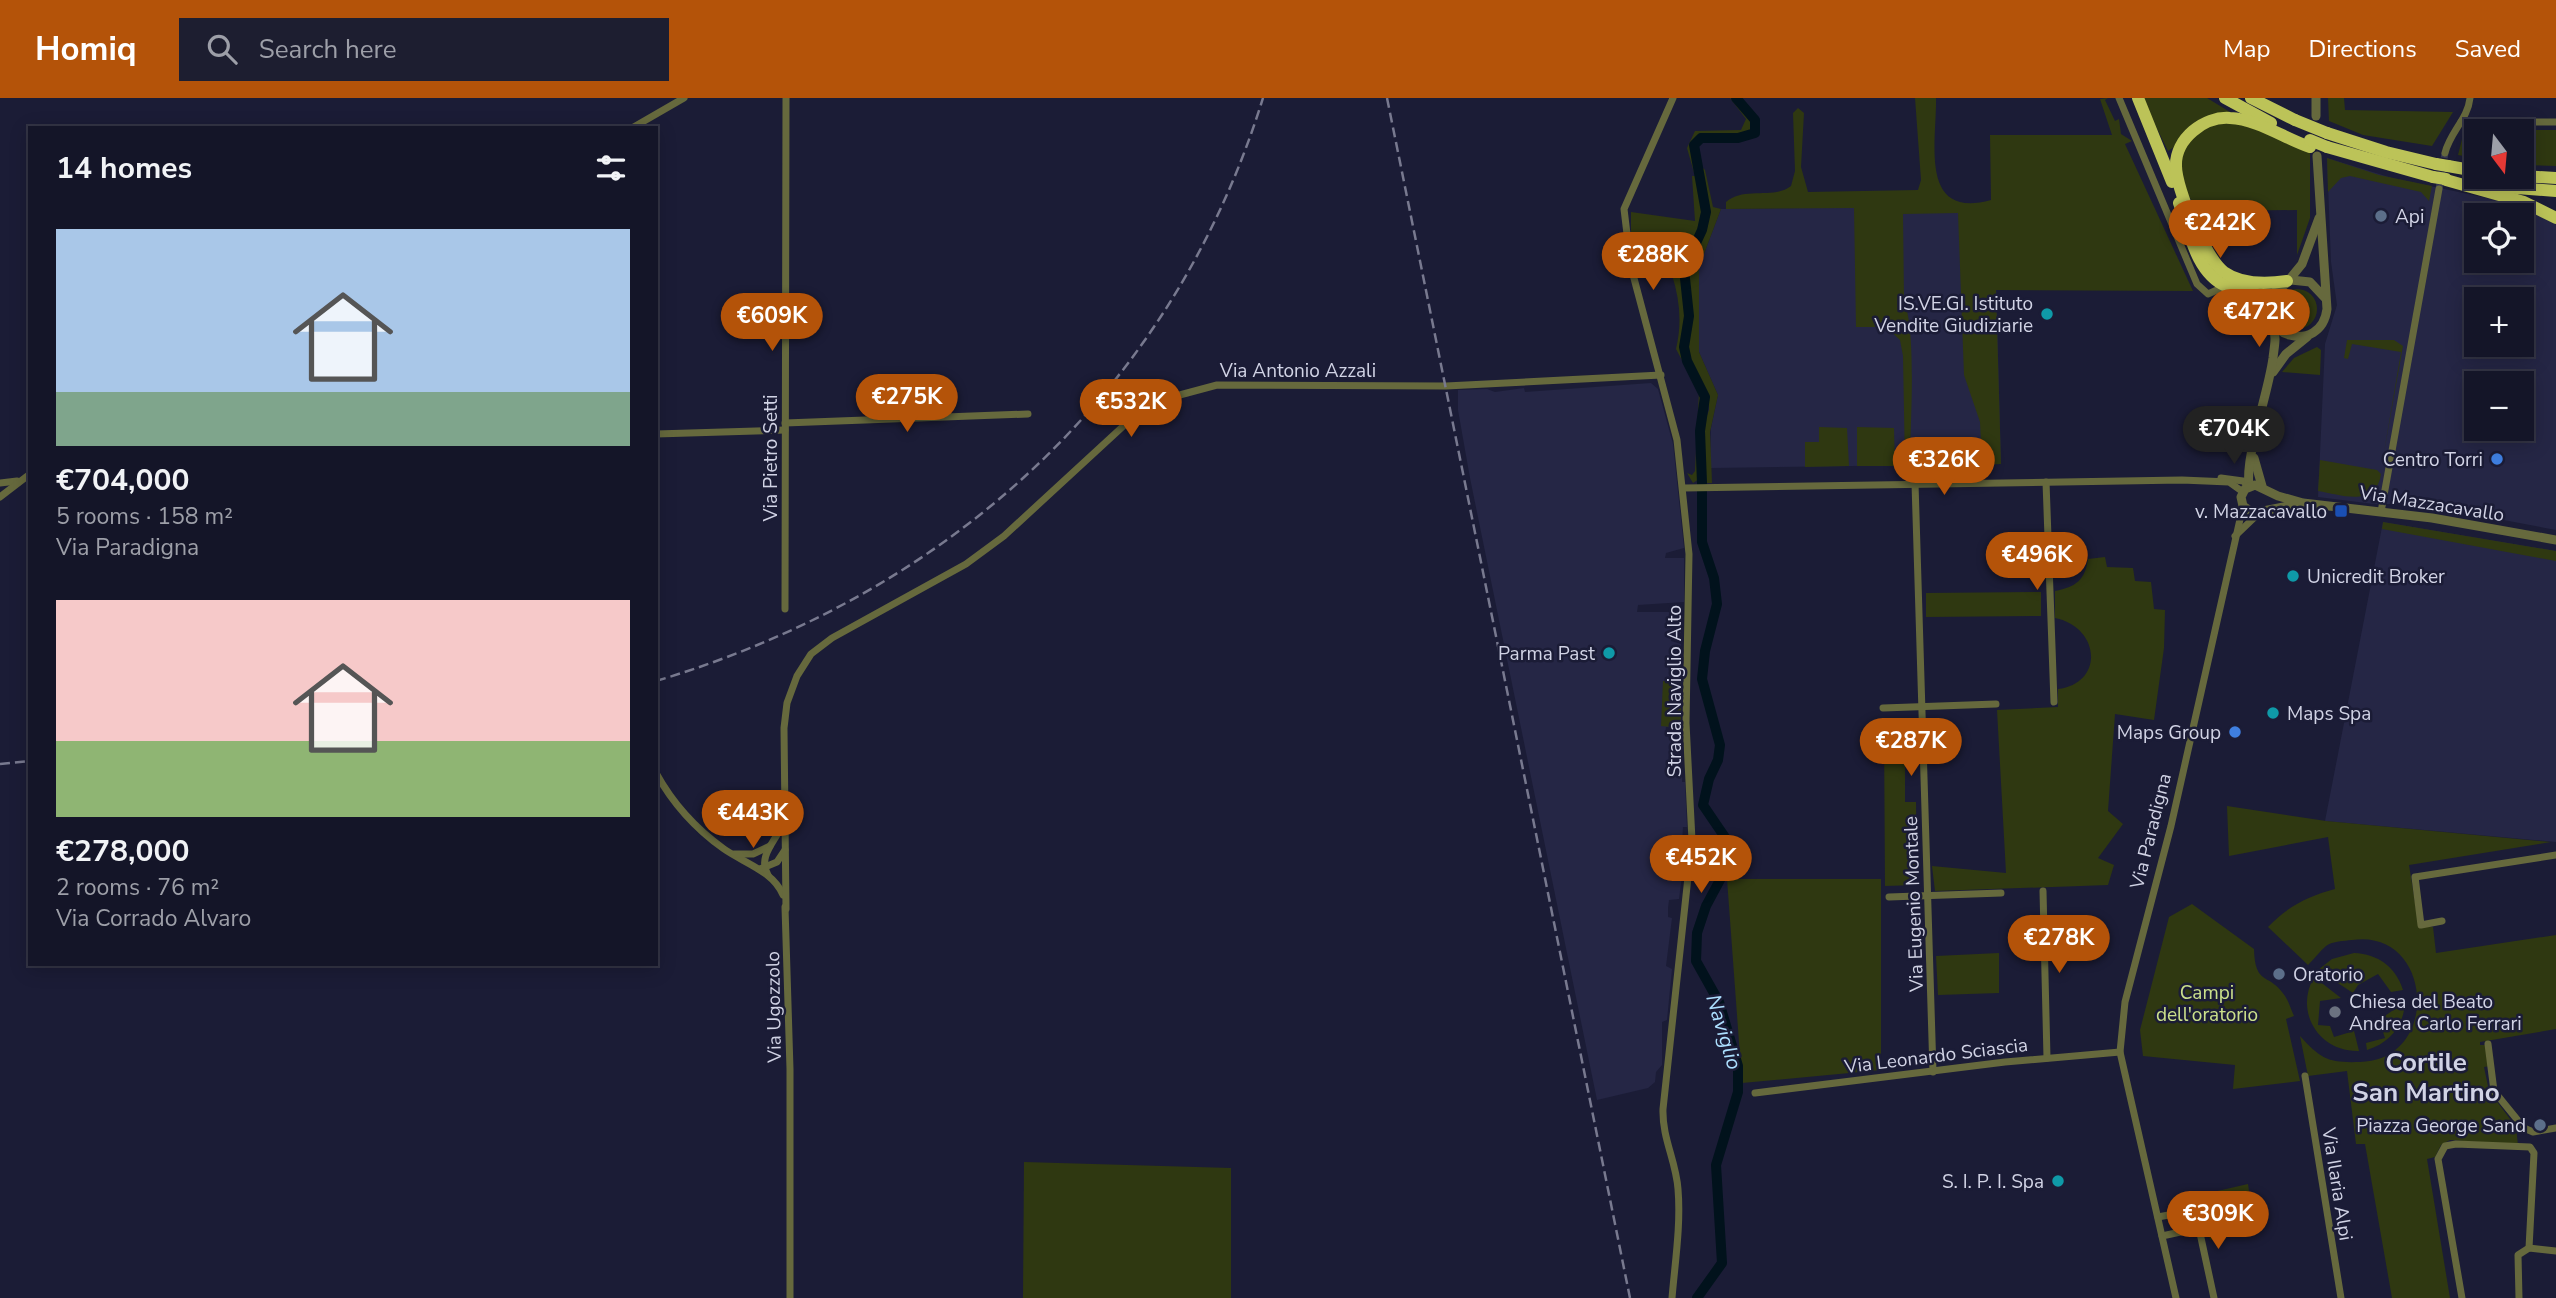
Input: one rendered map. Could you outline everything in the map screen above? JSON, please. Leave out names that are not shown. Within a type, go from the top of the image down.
[{"type":"highway","points":[[2138,98],[2163,156],[2194,246],[2208,273],[2263,296],[2268,307]]},
{"type":"highway","points":[[2225,98],[2318,149]]},
{"type":"highway","points":[[2250,98],[2326,133],[2441,176],[2556,191]]},
{"type":"highway","points":[[2263,98],[2295,120]]},
{"type":"highway","points":[[2287,281],[2230,281],[2213,260],[2189,208],[2176,171],[2180,147],[2204,123],[2230,118],[2252,123],[2318,149],[2441,176],[2530,204],[2556,218]]},
{"type":"highway","points":[[2441,176],[2464,173]]},
{"type":"highway","points":[[2534,177],[2555,178]]},
{"type":"street","points":[[635,126],[684,98]]},
{"type":"street","name":"Via Pietro Setti","points":[[785,608],[786,98]]},
{"type":"street","name":"Strada Naviglio Alto","points":[[1672,1298],[1678,1189],[1675,1166],[1664,1135],[1663,1109],[1692,839],[1686,714],[1690,575],[1684,488],[1675,429],[1631,267],[1625,209],[1673,98]]},
{"type":"street","points":[[2119,98],[2194,271],[2197,284],[2205,292],[2212,293],[2230,281]]},
{"type":"street","points":[[2316,98],[2316,116]]},
{"type":"street","points":[[2445,153],[2451,137],[2468,113],[2470,98]]},
{"type":"street","points":[[643,126],[649,118]]},
{"type":"street","points":[[2461,122],[2556,122]]},
{"type":"street","name":"Via Paradigna","points":[[2272,373],[2288,353],[2313,334],[2325,319],[2318,149]]},
{"type":"street","points":[[2381,512],[2441,176]]},
{"type":"street","name":"Via Paradigna","points":[[2234,478],[2245,471],[2254,449],[2272,373],[2276,337],[2268,307],[2272,294],[2295,276],[2319,216]]},
{"type":"street","points":[[2194,271],[2199,275],[2208,273]]},
{"type":"street","points":[[2287,281],[2310,282],[2326,299]]},
{"type":"street","points":[[2271,321],[2277,330],[2289,337],[2299,338],[2313,334]]},
{"type":"street","name":"Via Antonio Azzali","points":[[786,909],[784,816],[787,703],[797,676],[811,654],[832,638],[976,557],[1004,536],[1131,419],[1161,400],[1217,385],[1446,386],[1661,374]]},
{"type":"street","points":[[658,434],[1028,414]]},
{"type":"street","name":"Via Paradigna","points":[[2254,449],[2255,470],[2270,500],[2261,512]]},
{"type":"street","name":"Via Paradigna","points":[[2176,1298],[2120,1052],[2125,1002],[2171,826],[2243,506],[2249,462]]},
{"type":"street","points":[[0,497],[28,475]]},
{"type":"street","points":[[1684,488],[2234,478],[2246,489]]},
{"type":"street","points":[[2182,480],[2229,482],[2246,489],[2265,489]]},
{"type":"street","points":[[0,483],[18,481]]},
{"type":"street","points":[[2046,482],[2054,702]]},
{"type":"street","name":"Via Eugenio Montale","points":[[1915,483],[1933,1072]]},
{"type":"street","name":"Via Mazzacavallo","points":[[2265,489],[2303,503],[2381,512],[2556,540]]},
{"type":"street","name":"Via Mazzacavallo","points":[[2261,512],[2303,503]]},
{"type":"street","points":[[2243,506],[2247,511],[2261,512]]},
{"type":"street","points":[[2235,537],[2261,512]]},
{"type":"street","points":[[1883,708],[1996,704]]},
{"type":"street","name":"Via Ugozzolo","points":[[658,776],[682,813],[730,853],[760,868],[782,892],[786,909],[790,1298]]},
{"type":"street","points":[[760,868],[780,832],[784,816]]},
{"type":"street","points":[[760,868],[781,858],[786,844]]},
{"type":"street","points":[[730,853],[753,854],[772,845]]},
{"type":"street","points":[[2442,921],[2421,925],[2415,877],[2556,855]]},
{"type":"street","points":[[2043,891],[2047,1058]]},
{"type":"street","points":[[1889,897],[2001,893]]},
{"type":"street","points":[[2488,1044],[2494,1091],[2525,1128],[2533,1132],[2556,1128]]},
{"type":"street","name":"Via Leonardo Sciascia","points":[[1755,1093],[2047,1058],[2120,1052]]},
{"type":"street","name":"Via Ilaria Alpi","points":[[2305,1076],[2341,1298]]},
{"type":"street","points":[[2462,1298],[2438,1159],[2445,1146],[2456,1144],[2530,1147],[2535,1153],[2529,1248]]},
{"type":"street","points":[[2158,1217],[2195,1210],[2214,1298]]},
{"type":"street","points":[[2162,1236],[2199,1228]]},
{"type":"street","points":[[2519,1298],[2518,1255],[2529,1248],[2556,1251]]},
{"type":"shaded area","points":[[2327,158],[2392,178],[2511,203],[2464,203],[2464,273],[2534,273],[2534,213],[2556,223],[2556,530],[2403,501],[2396,504],[2374,504],[2318,497],[2325,344],[2337,305],[2331,262]]},
{"type":"shaded area","points":[[1994,206],[2001,464],[1710,468],[1711,428],[1718,395],[1699,352],[1699,267],[1721,209]]},
{"type":"shaded area","points":[[1651,383],[1658,389],[1673,444],[1684,548],[1666,553],[1665,558],[1684,558],[1684,602],[1638,605],[1637,612],[1682,612],[1681,633],[1671,633],[1671,641],[1681,644],[1681,671],[1673,674],[1673,681],[1681,682],[1681,728],[1666,727],[1665,736],[1675,738],[1675,747],[1681,750],[1681,760],[1675,761],[1675,771],[1682,772],[1682,782],[1685,782],[1687,827],[1683,827],[1682,842],[1688,842],[1685,852],[1673,856],[1673,865],[1683,867],[1679,899],[1669,900],[1668,908],[1668,917],[1672,918],[1666,966],[1672,969],[1667,1020],[1662,1022],[1662,1065],[1656,1072],[1655,1082],[1648,1088],[1597,1100],[1470,478],[1458,410],[1458,390],[1487,389],[1495,392],[1524,388],[1525,392]]},
{"type":"shaded area","points":[[2383,522],[2556,551],[2556,842],[2325,821]]},
{"type":"green space","points":[[1730,98],[1734,98],[1752,121],[1752,130],[1742,136],[1702,134],[1691,146],[1704,209],[1697,233],[1680,268],[1686,318],[1680,345],[1703,400],[1697,440],[1699,479],[1693,483],[1687,473],[1692,475],[1695,471],[1699,392],[1676,349],[1679,312],[1672,275],[1677,273],[1682,251],[1667,254],[1661,234],[1631,242],[1631,212],[1695,221],[1692,176],[1695,176],[1687,148],[1695,131],[1741,130],[1746,119]]},
{"type":"green space","points":[[1915,98],[1936,98],[1937,173],[1942,188],[1952,199],[1968,203],[1991,200],[1990,135],[2112,135],[2100,99],[2108,98],[2105,100],[2115,121],[2119,119],[2121,134],[2132,141],[2125,144],[2193,291],[1996,290],[2001,464],[1982,465],[1980,422],[1964,375],[1958,213],[1903,214],[1904,300],[1910,335],[1912,380],[1910,466],[1905,466],[1903,356],[1900,340],[1886,327],[1856,327],[1854,208],[1726,209],[1726,202],[1734,197],[1776,192],[1791,186],[1795,171],[1793,113],[1798,108],[1804,113],[1801,167],[1808,192],[1918,190],[1921,180]]},
{"type":"green space","points":[[2142,98],[2207,98],[2230,112],[2168,151]]},
{"type":"green space","points":[[2328,98],[2344,98],[2345,110],[2453,112],[2432,146],[2363,135],[2329,121]]},
{"type":"green space","points":[[2243,123],[2310,151],[2310,218],[2297,255],[2297,210],[2218,211],[2213,203],[2193,202],[2186,190],[2181,176],[2181,162],[2184,148],[2189,141],[2209,124]]},
{"type":"green space","points":[[2534,130],[2556,130],[2556,166],[2534,165]]},
{"type":"green space","points":[[2464,135],[2464,156],[2458,155]]},
{"type":"green space","points":[[2327,158],[2379,175],[2432,186],[2429,201],[2421,192],[2350,176],[2341,178],[2328,192]]},
{"type":"green space","points":[[1700,165],[1705,170],[1713,207],[1721,209],[1699,267],[1699,352],[1718,395],[1710,432],[1712,483],[1704,483],[1704,424],[1709,410],[1709,395],[1686,350],[1693,316],[1686,272],[1705,229],[1710,209]]},
{"type":"green space","points":[[2297,289],[2311,295],[2317,309],[2311,323],[2297,329],[2283,323],[2277,309],[2283,295]]},
{"type":"green space","points":[[2347,340],[2394,340],[2403,346],[2383,458],[2401,352],[2352,344],[2348,359],[2344,358]]},
{"type":"green space","points":[[2317,347],[2321,350],[2320,375],[2282,372],[2294,358]]},
{"type":"green space","points":[[1819,427],[1847,428],[1849,466],[1805,467],[1805,442],[1819,442]]},
{"type":"green space","points":[[1857,427],[1894,428],[1895,466],[1857,466]]},
{"type":"green space","points":[[2320,460],[2377,470],[2381,474],[2378,485],[2372,492],[2357,497],[2318,491]]},
{"type":"green space","points":[[2383,522],[2556,551],[2556,561],[2382,529]]},
{"type":"green space","points":[[2105,557],[2107,567],[2133,568],[2135,581],[2151,582],[2154,609],[2165,610],[2164,648],[2154,720],[2115,714],[2108,811],[2123,824],[2098,858],[2114,865],[2108,885],[1935,891],[1932,866],[2006,873],[1997,710],[2058,707],[2058,689],[2073,685],[2084,677],[2090,666],[2088,643],[2081,632],[2070,623],[2055,618],[2055,591],[2078,581],[2085,572],[2088,559]]},
{"type":"green space","points":[[2041,592],[2041,616],[1926,617],[1926,593]]},
{"type":"green space","points":[[1663,681],[1681,682],[1681,728],[1661,726]]},
{"type":"green space","points":[[1905,726],[1905,802],[1916,802],[1917,885],[1885,886],[1884,728]]},
{"type":"green space","points":[[2227,806],[2326,821],[2551,842],[2409,865],[2419,927],[2433,927],[2436,953],[2556,935],[2556,1029],[2480,1042],[2480,1045],[2486,1045],[2490,1066],[2484,1067],[2489,1091],[2516,1127],[2518,1145],[2450,1140],[2441,1145],[2435,1157],[2427,1159],[2450,1298],[2392,1298],[2365,1144],[2356,1144],[2347,1071],[2308,1076],[2300,1036],[2320,1055],[2340,1062],[2360,1062],[2387,1056],[2405,1040],[2415,1019],[2417,996],[2412,973],[2399,954],[2379,942],[2352,940],[2332,943],[2308,965],[2268,927],[2298,903],[2335,889],[2328,837],[2229,856]]},
{"type":"green space","points":[[1727,879],[1881,879],[1881,1070],[1742,1083]]},
{"type":"green space","name":"Campi dell'oratorio","points":[[2192,904],[2254,949],[2260,974],[2285,996],[2294,1016],[2286,1019],[2300,1081],[2233,1089],[2235,1065],[2143,1056],[2140,1030],[2169,917]]},
{"type":"green space","points":[[1999,953],[1999,993],[1938,995],[1936,956]]},
{"type":"green space","points":[[2354,953],[2371,956],[2385,963],[2396,975],[2403,990],[2391,992],[2378,974],[2358,985],[2353,993],[2318,970],[2332,959]]},
{"type":"green space","points":[[2314,977],[2341,998],[2320,1001],[2318,1025],[2330,1026],[2334,1037],[2354,1031],[2359,1051],[2332,1045],[2314,1028],[2307,1003]]},
{"type":"green space","points":[[2405,1002],[2402,1018],[2394,1032],[2382,1043],[2367,1050],[2366,1043],[2385,1038],[2379,1020]]},
{"type":"green space","points":[[1024,1162],[1231,1168],[1231,1298],[1023,1298]]},
{"type":"green space","points":[[2248,1184],[2255,1232],[2210,1240],[2200,1195]]},
{"type":"waterway","name":"Naviglio","points":[[1702,483],[1700,431],[1705,397],[1687,361],[1684,347],[1689,316],[1684,269],[1702,230],[1706,212],[1694,145],[1701,138],[1738,138],[1755,133],[1755,120],[1736,98]]},
{"type":"waterway","name":"Naviglio","points":[[1697,1298],[1722,1263],[1716,1165],[1738,1092],[1738,1066],[1719,1002],[1696,961],[1697,933],[1706,906],[1735,852],[1703,805],[1709,779],[1718,760],[1720,745],[1702,679],[1705,651],[1717,604],[1714,578],[1702,542],[1702,492]]},
{"type":"tunnel","points":[[2439,189],[2445,153]]},
{"type":"railway","points":[[658,680],[762,643],[861,595],[952,536],[1035,467],[1108,389],[1171,301],[1223,204],[1263,98]]},
{"type":"railway","points":[[1387,98],[1630,1298]]},
{"type":"railway","points":[[0,764],[28,761]]},
{"type":"place","name":"Api","points":[[2381,216]]},
{"type":"place","name":"IS.VE.GI. Istituto Vendite Giudiziarie","points":[[2047,314]]},
{"type":"place","name":"Centro Torri","points":[[2497,459]]},
{"type":"place","name":"v. Mazzacavallo","points":[[2341,511]]},
{"type":"place","name":"Unicredit Broker","points":[[2293,576]]},
{"type":"place","name":"Parma Past","points":[[1609,653]]},
{"type":"place","name":"Maps Spa","points":[[2273,713]]},
{"type":"place","name":"Maps Group","points":[[2235,732]]},
{"type":"place","name":"Oratorio","points":[[2279,974]]},
{"type":"place","name":"Chiesa del Beato Andrea Carlo Ferrari","points":[[2335,1012]]},
{"type":"place","name":"Piazza George Sand","points":[[2540,1125]]},
{"type":"place","name":"S. I. P. I. Spa","points":[[2058,1181]]},
{"type":"district","name":"Cortile San Martino","points":[[2426,1077]]}]
